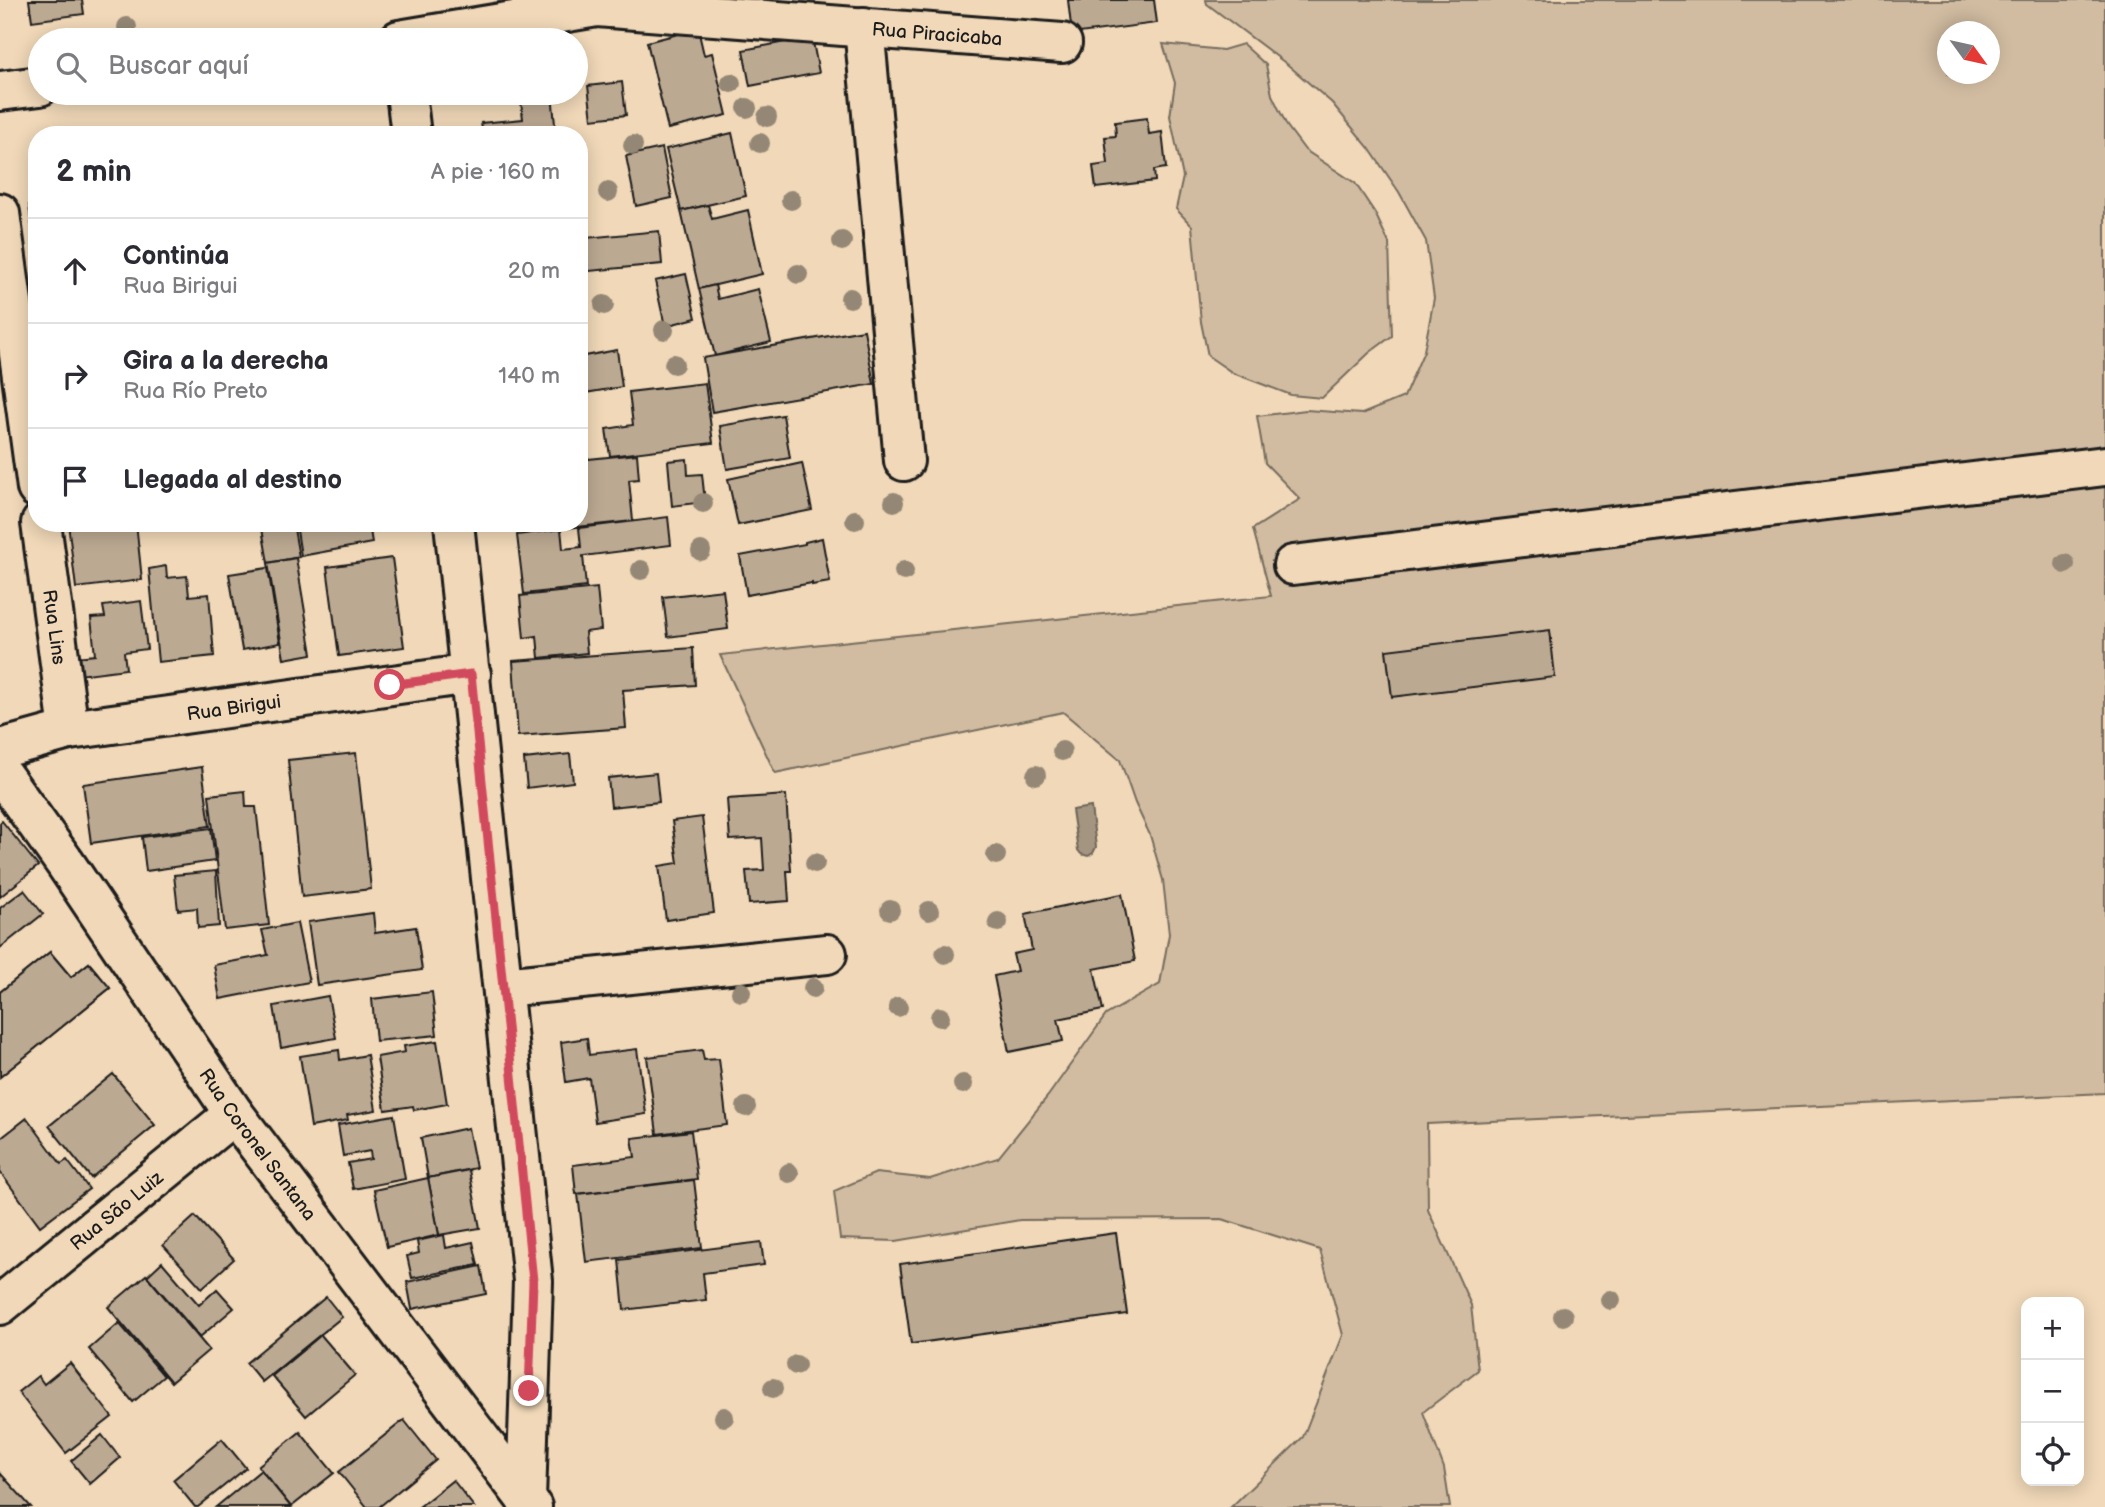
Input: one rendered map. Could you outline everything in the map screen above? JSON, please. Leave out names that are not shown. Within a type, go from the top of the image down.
[{"type":"street","name":"Rua Piracicaba","points":[[464,28],[597,3],[1062,43]]},
{"type":"street","points":[[864,27],[904,461]]},
{"type":"street","points":[[0,91],[28,88]]},
{"type":"street","points":[[407,105],[410,126]]},
{"type":"street","points":[[0,213],[28,421]]},
{"type":"street","points":[[1293,565],[2105,466]]},
{"type":"street","name":"Rua Lins","points":[[42,532],[69,730]]},
{"type":"street","points":[[455,532],[533,1281],[529,1504]]},
{"type":"street","name":"Rua Birigui","points":[[0,748],[69,730],[471,674]]},
{"type":"street","name":"Rua Coronel Santana","points":[[0,772],[65,863],[234,1114],[529,1504]]},
{"type":"street","points":[[503,987],[827,954]]},
{"type":"street","name":"Rua São Luiz","points":[[0,1305],[234,1114]]},
{"type":"shaded area","points":[[1206,0],[2105,0],[2105,1093],[1427,1124],[1428,1210],[1471,1305],[1478,1370],[1423,1412],[1444,1468],[1450,1507],[1231,1507],[1303,1437],[1343,1335],[1320,1250],[1222,1219],[1020,1220],[896,1241],[840,1239],[834,1191],[876,1173],[930,1179],[998,1158],[1048,1096],[1106,1015],[1160,984],[1169,934],[1163,880],[1150,835],[1120,760],[1063,712],[775,773],[720,655],[1271,596],[1253,529],[1300,499],[1265,463],[1257,416],[1306,410],[1362,414],[1404,397],[1424,351],[1434,298],[1426,241],[1399,192],[1369,148],[1332,103],[1288,65],[1207,4]]},
{"type":"shaded area","points":[[1163,44],[1223,50],[1243,44],[1266,65],[1272,95],[1287,126],[1305,150],[1355,183],[1375,213],[1389,243],[1392,336],[1369,353],[1322,398],[1291,395],[1233,373],[1208,356],[1201,322],[1192,226],[1176,209],[1183,177],[1170,116],[1175,83]]},
{"type":"shaded area","points":[[1091,807],[1096,847],[1088,856],[1078,850],[1072,810]]},
{"type":"building","points":[[29,0],[82,0],[84,14],[32,21]]},
{"type":"building","points":[[1068,0],[1154,0],[1157,23],[1072,34]]},
{"type":"building","points":[[698,29],[704,55],[712,53],[727,115],[668,129],[647,42]]},
{"type":"building","points":[[812,37],[819,73],[750,86],[743,50]]},
{"type":"building","points":[[622,82],[626,115],[592,119],[588,86]]},
{"type":"building","points":[[521,105],[553,105],[555,126],[482,126],[481,123],[523,119]]},
{"type":"building","points":[[1147,118],[1149,134],[1162,132],[1166,168],[1154,170],[1155,181],[1096,188],[1093,166],[1108,164],[1105,137],[1116,136],[1115,122]]},
{"type":"building","points":[[732,133],[746,196],[681,211],[666,149]]},
{"type":"building","points":[[662,148],[672,198],[636,206],[626,156]]},
{"type":"building","points":[[708,205],[712,219],[748,210],[762,274],[699,289],[681,211]]},
{"type":"building","points":[[659,231],[662,264],[588,271],[588,238]]},
{"type":"building","points":[[686,274],[696,318],[665,326],[655,281]]},
{"type":"building","points":[[715,285],[718,299],[758,289],[771,342],[715,356],[699,289]]},
{"type":"building","points":[[864,330],[874,384],[712,412],[703,358]]},
{"type":"building","points":[[617,350],[622,387],[588,393],[588,355]]},
{"type":"building","points":[[705,383],[713,443],[610,456],[606,429],[633,425],[629,392]]},
{"type":"building","points":[[783,415],[790,458],[727,469],[720,426]]},
{"type":"building","points":[[637,454],[639,479],[629,480],[633,521],[588,526],[588,459]]},
{"type":"building","points":[[687,459],[688,475],[702,474],[705,502],[672,506],[668,461]]},
{"type":"building","points":[[802,463],[812,510],[738,525],[728,479]]},
{"type":"building","points":[[668,517],[671,545],[583,556],[586,587],[524,594],[517,535],[561,532],[563,549],[581,547],[579,532],[588,532],[588,527]]},
{"type":"building","points":[[69,532],[137,532],[142,580],[76,588]]},
{"type":"building","points":[[263,532],[295,532],[299,557],[268,563]]},
{"type":"building","points":[[297,532],[370,532],[372,543],[301,556]]},
{"type":"building","points":[[822,538],[830,582],[747,595],[740,556],[805,544]]},
{"type":"building","points":[[296,558],[312,654],[284,659],[268,563]]},
{"type":"building","points":[[392,558],[404,647],[339,656],[327,567]]},
{"type":"building","points":[[166,566],[167,578],[187,576],[189,596],[209,594],[214,656],[158,662],[149,569]]},
{"type":"building","points":[[268,568],[280,643],[242,650],[229,574]]},
{"type":"building","points":[[597,588],[601,630],[585,632],[587,653],[539,658],[537,636],[524,638],[520,596]]},
{"type":"building","points":[[723,590],[728,629],[668,637],[663,597]]},
{"type":"building","points":[[141,601],[147,649],[124,652],[126,669],[79,675],[77,657],[95,655],[91,618],[105,617],[103,606]]},
{"type":"building","points":[[1550,630],[1555,677],[1392,697],[1386,650]]},
{"type":"building","points":[[693,648],[695,685],[623,690],[626,728],[518,736],[513,661]]},
{"type":"building","points":[[356,753],[371,889],[302,897],[288,760]]},
{"type":"building","points":[[570,754],[573,782],[527,788],[524,759]]},
{"type":"building","points":[[202,767],[210,826],[91,843],[83,784]]},
{"type":"building","points":[[656,773],[659,802],[611,807],[608,778]]},
{"type":"building","points":[[245,791],[246,807],[256,807],[269,925],[225,930],[209,795]]},
{"type":"building","points":[[786,795],[791,871],[787,871],[789,901],[749,904],[746,871],[764,870],[762,838],[730,840],[727,799]]},
{"type":"building","points":[[702,817],[714,913],[666,920],[659,866],[678,863],[672,821]]},
{"type":"building","points":[[2,821],[38,866],[0,897],[0,823]]},
{"type":"building","points":[[211,828],[215,861],[146,871],[142,837]]},
{"type":"building","points":[[216,871],[219,926],[198,928],[197,908],[178,910],[174,875]]},
{"type":"building","points":[[24,890],[43,914],[0,948],[0,908]]},
{"type":"building","points":[[1122,894],[1135,961],[1094,969],[1103,1010],[1058,1019],[1063,1041],[1009,1052],[994,976],[1017,971],[1013,954],[1032,950],[1025,914]]},
{"type":"building","points":[[373,913],[375,933],[416,927],[422,970],[317,985],[308,922]]},
{"type":"building","points":[[297,923],[309,982],[220,999],[214,965],[268,955],[262,930]]},
{"type":"building","points":[[50,952],[71,977],[89,963],[110,988],[0,1077],[0,992]],"holes":[[[71,1006],[75,1010],[38,1042],[35,1038]]]},
{"type":"building","points":[[50,952],[71,977],[89,963],[110,988],[0,1077],[0,992]]},
{"type":"building","points":[[432,992],[437,1035],[376,1041],[372,999]]},
{"type":"building","points":[[328,996],[336,1038],[281,1048],[274,1006]]},
{"type":"building","points":[[587,1038],[589,1055],[637,1049],[646,1114],[595,1122],[589,1078],[566,1082],[561,1042]]},
{"type":"building","points":[[437,1041],[447,1104],[414,1110],[413,1106],[385,1110],[377,1057],[405,1052],[404,1046]]},
{"type":"building","points":[[339,1050],[340,1060],[367,1055],[376,1110],[347,1115],[348,1120],[311,1127],[300,1056]]},
{"type":"building","points":[[702,1050],[704,1060],[719,1059],[727,1125],[657,1134],[647,1057]]},
{"type":"building","points":[[113,1074],[155,1125],[91,1178],[49,1126]]},
{"type":"building","points":[[394,1115],[405,1179],[353,1189],[348,1163],[371,1159],[370,1151],[343,1156],[338,1125]]},
{"type":"building","points":[[27,1118],[61,1164],[67,1160],[89,1189],[40,1226],[0,1172],[0,1139]]},
{"type":"building","points":[[468,1128],[476,1168],[428,1178],[421,1138]]},
{"type":"building","points":[[691,1131],[697,1179],[576,1194],[573,1165],[635,1157],[632,1138]]},
{"type":"building","points":[[469,1170],[480,1228],[439,1235],[428,1178]]},
{"type":"building","points":[[428,1178],[439,1235],[387,1247],[374,1190]]},
{"type":"building","points":[[694,1180],[702,1248],[586,1262],[578,1194]]},
{"type":"building","points":[[195,1216],[234,1259],[202,1288],[163,1245]]},
{"type":"building","points":[[1116,1233],[1127,1314],[911,1344],[900,1264]]},
{"type":"building","points":[[444,1235],[446,1248],[473,1242],[478,1265],[412,1278],[407,1256],[419,1253],[417,1241]]},
{"type":"building","points":[[761,1242],[764,1265],[703,1273],[706,1300],[624,1310],[619,1260]]},
{"type":"building","points":[[162,1262],[199,1305],[217,1289],[234,1308],[200,1337],[147,1276]]},
{"type":"building","points":[[481,1266],[486,1294],[412,1309],[407,1282]]},
{"type":"building","points":[[146,1275],[209,1350],[171,1382],[108,1307]]},
{"type":"building","points":[[326,1297],[342,1317],[262,1382],[246,1363]]},
{"type":"building","points":[[119,1323],[164,1376],[133,1402],[89,1349]]},
{"type":"building","points":[[321,1335],[355,1375],[306,1416],[272,1376]]},
{"type":"building","points":[[70,1363],[112,1417],[66,1453],[18,1392],[38,1376],[44,1384]]},
{"type":"building","points":[[404,1420],[436,1460],[379,1507],[367,1507],[339,1472]]},
{"type":"building","points":[[300,1432],[334,1473],[291,1507],[258,1466]]},
{"type":"building","points":[[102,1435],[120,1458],[90,1484],[71,1461]]},
{"type":"building","points":[[222,1439],[246,1468],[195,1507],[173,1480]]},
{"type":"building","points":[[261,1470],[291,1507],[216,1507]]},
{"type":"building","points":[[0,1473],[31,1507],[0,1507]]},
{"type":"building","points":[[453,1480],[474,1507],[419,1507]]},
{"type":"route","points":[[390,685],[471,674],[533,1281],[529,1391]]}]
